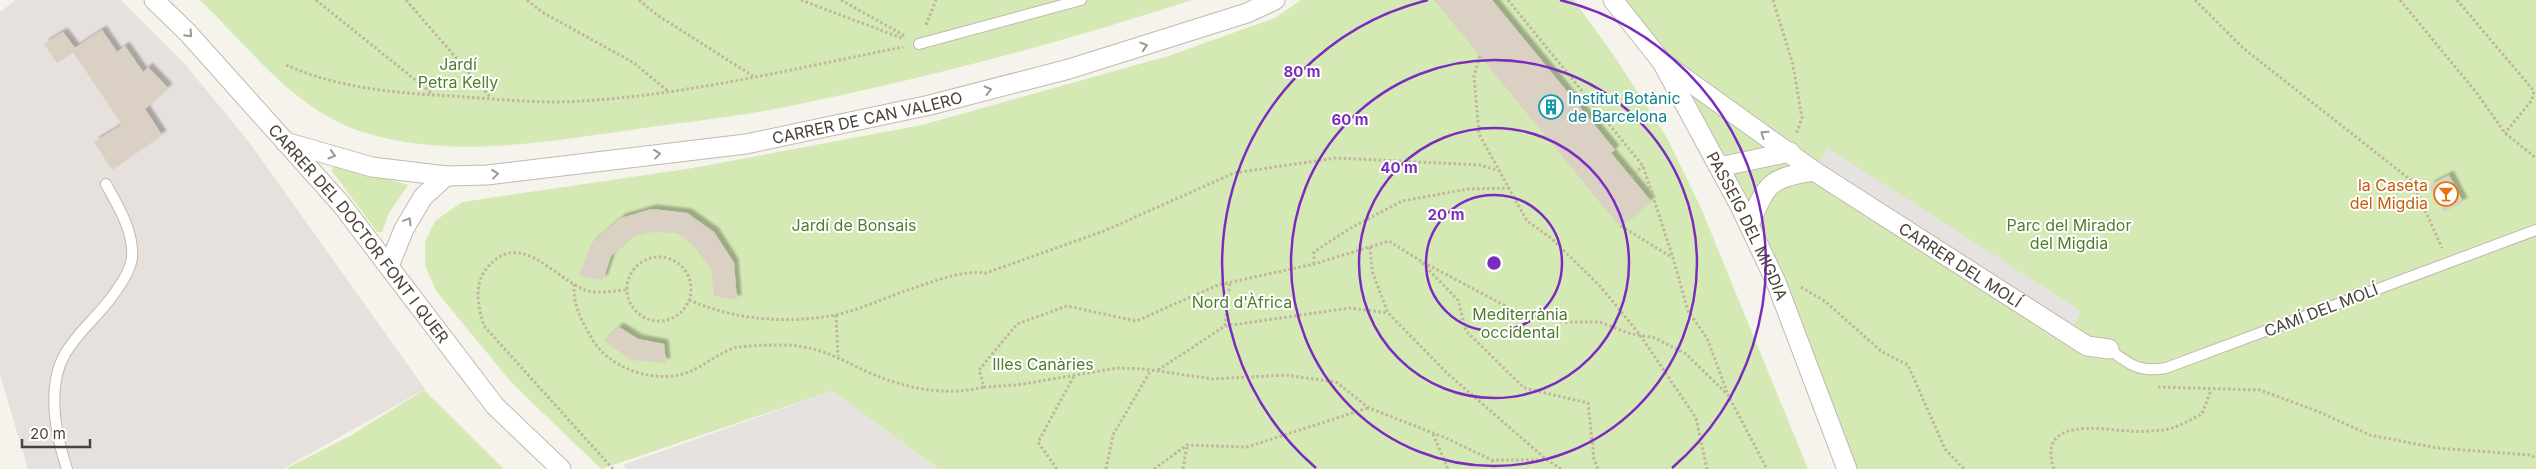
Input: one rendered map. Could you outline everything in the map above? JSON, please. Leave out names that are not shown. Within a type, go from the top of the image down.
[{"type":"street","name":"CARRER DEL DOCTOR FONT I QUER","points":[[154,0],[188,33],[341,204],[495,406],[561,469]]},
{"type":"street","name":"CARRER DE CAN VALERO","points":[[285,142],[372,167],[446,176],[487,175],[746,144],[921,107],[1069,69],[1247,13],[1275,0]]},
{"type":"street","name":"PASSEIG DEL MIGDIA","points":[[1613,0],[1662,62],[1749,225],[1776,282],[1847,469]]},
{"type":"street","name":"CARRER DEL MOLÍ","points":[[1662,62],[1802,162],[2087,346],[2109,349]]},
{"type":"street","points":[[1719,167],[1802,162]]},
{"type":"street","points":[[1749,225],[1762,195],[1772,184],[1802,162]]},
{"type":"street","points":[[389,266],[404,228],[423,197],[446,176]]},
{"type":"lane","points":[[919,44],[1081,0]]},
{"type":"lane","points":[[67,469],[59,446],[54,398],[64,355],[116,292],[132,260],[132,241],[123,214],[106,184]]},
{"type":"lane","name":"CAMÍ DEL MOLÍ","points":[[2109,349],[2133,366],[2150,370],[2166,368],[2536,230]]},
{"type":"path","points":[[316,0],[434,95]]},
{"type":"path","points":[[406,0],[492,98]]},
{"type":"path","points":[[527,0],[542,12],[634,63],[669,93]]},
{"type":"path","points":[[639,0],[657,15],[754,76]]},
{"type":"path","points":[[801,0],[919,44]]},
{"type":"path","points":[[841,0],[919,44]]},
{"type":"path","points":[[919,44],[936,0]]},
{"type":"path","points":[[1508,0],[1643,166],[1688,311],[1707,338],[1728,395],[1767,469]]},
{"type":"path","points":[[1774,0],[1793,65],[1802,118],[1802,162]]},
{"type":"path","points":[[2194,0],[2244,48],[2412,181],[2448,262]]},
{"type":"path","points":[[2400,0],[2476,92],[2504,133],[2536,158]]},
{"type":"path","points":[[2457,0],[2534,91],[2532,100],[2504,133]]},
{"type":"path","points":[[286,65],[310,75],[362,88],[434,95],[581,101],[669,93],[919,44]]},
{"type":"path","points":[[1480,56],[1474,76],[1479,134],[1527,221],[1551,238],[1600,286],[1640,335],[1696,418],[1707,469]]},
{"type":"path","points":[[689,300],[713,310],[760,319],[836,315],[937,280],[976,272],[986,273],[1077,241],[1234,173],[1336,158],[1480,165],[1500,171]]},
{"type":"path","points":[[1631,177],[1643,166]]},
{"type":"path","points":[[1314,264],[1314,252],[1349,229],[1402,201],[1468,189],[1509,188]]},
{"type":"path","points":[[1621,226],[1673,258]]},
{"type":"path","points":[[984,388],[979,370],[1017,324],[1067,306],[1136,321],[1192,295],[1230,282],[1314,264],[1370,248],[1388,240],[1419,260],[1515,311],[1566,322],[1600,322],[1655,338],[1686,354],[1728,395]]},
{"type":"path","points":[[1370,248],[1372,271],[1388,312],[1448,374],[1547,460],[1561,469]]},
{"type":"path","points":[[613,469],[484,326],[479,310],[477,288],[484,271],[494,260],[504,254],[517,253],[530,256],[545,263],[563,279],[587,291],[627,290]]},
{"type":"path","points":[[665,257],[675,261],[689,275],[692,293],[689,300],[686,307],[676,318],[666,321],[651,321],[636,312],[630,303],[627,290],[629,278],[641,263],[650,259],[665,257]]},
{"type":"path","points":[[1419,260],[1458,300],[1466,331],[1524,388],[1588,403],[1594,458],[1598,469]]},
{"type":"path","points":[[1225,326],[1230,282]]},
{"type":"path","points":[[574,284],[573,298],[594,343],[614,361],[645,374],[671,376],[690,372],[735,347],[797,345],[838,356],[889,380],[922,389],[964,392],[1117,368],[1151,370],[1213,379],[1285,375],[1336,382],[1369,408],[1492,460],[1547,460]]},
{"type":"path","points":[[1801,287],[1826,302],[1882,352],[1908,365],[1944,449],[1964,469]]},
{"type":"path","points":[[1157,371],[1225,326],[1350,308],[1388,312]]},
{"type":"path","points":[[836,315],[838,356]]},
{"type":"path","points":[[2133,366],[2150,387],[2260,390],[2317,411],[2370,435],[2437,448],[2530,455],[2536,458]]},
{"type":"path","points":[[1106,469],[1113,435],[1151,370]]},
{"type":"path","points":[[1057,469],[1038,442],[1074,376]]},
{"type":"path","points":[[2054,469],[2050,458],[2052,446],[2060,434],[2072,429],[2087,428],[2131,432],[2166,430],[2202,414],[2211,390]]},
{"type":"path","points":[[1154,469],[1187,445],[1247,446],[1369,408]]},
{"type":"path","points":[[1433,434],[1448,469]]},
{"type":"path","points":[[1183,469],[1187,445]]},
{"type":"path","points":[[1492,460],[1495,469]]},
{"type":"shaded area","points":[[16,0],[121,0],[184,63],[249,142],[425,389],[283,469],[28,469],[0,375],[0,12]]},
{"type":"shaded area","points":[[1828,148],[2081,311],[2074,326],[1819,163]]},
{"type":"shaded area","points":[[832,391],[939,469],[627,469],[623,465]]},
{"type":"green space","name":"Jardí Petra Kelly","points":[[200,0],[1192,0],[1089,32],[985,61],[775,109],[571,138],[469,147],[402,141],[369,134],[343,124],[319,111],[277,78]]},
{"type":"green space","points":[[1301,0],[1574,0],[1617,60],[1667,138],[1701,208],[1808,469],[939,469],[832,391],[601,469],[513,384],[436,291],[425,265],[425,242],[435,221],[462,202],[693,168],[922,125],[1168,56],[1275,18]]},
{"type":"green space","name":"Parc del Mirador del Migdia","points":[[1602,0],[2536,0],[2536,469],[1847,469],[1776,282],[1662,62]]},
{"type":"green space","points":[[336,165],[408,185],[389,213],[382,232],[377,232],[332,171],[332,166]]},
{"type":"green space","points":[[424,390],[504,469],[285,469],[350,436]]},
{"type":"building","name":"Institut Botànic de Barcelona","points":[[1434,0],[1492,0],[1615,150],[1611,153],[1651,201],[1620,227]]},
{"type":"building","points":[[102,30],[117,52],[125,46],[143,72],[148,67],[168,88],[145,109],[162,135],[112,170],[94,142],[122,125],[73,52],[57,63],[44,44],[63,32],[75,48]]},
{"type":"building","name":"la Caseta del Migdia","points":[[2449,175],[2463,202],[2444,212],[2429,186]]},
{"type":"building","points":[[652,209],[687,213],[714,232],[734,263],[737,300],[714,296],[711,270],[695,247],[677,233],[653,232],[630,238],[611,256],[603,280],[579,276],[591,244],[621,218]]},
{"type":"building","points":[[619,327],[638,339],[664,344],[666,363],[631,360],[604,341]]},
{"type":"place","name":"Institut Botànic de Barcelona","points":[[1551,107]]},
{"type":"place","name":"la Caseta del Migdia","points":[[2446,194]]},
{"type":"park label","name":"Jardí de Bonsais","points":[[854,225]]},
{"type":"park label","name":"Nord d'Àfrica","points":[[1242,302]]},
{"type":"park label","name":"Mediterrània occidental","points":[[1520,323]]},
{"type":"park label","name":"Illes Canàries","points":[[1043,364]]}]
